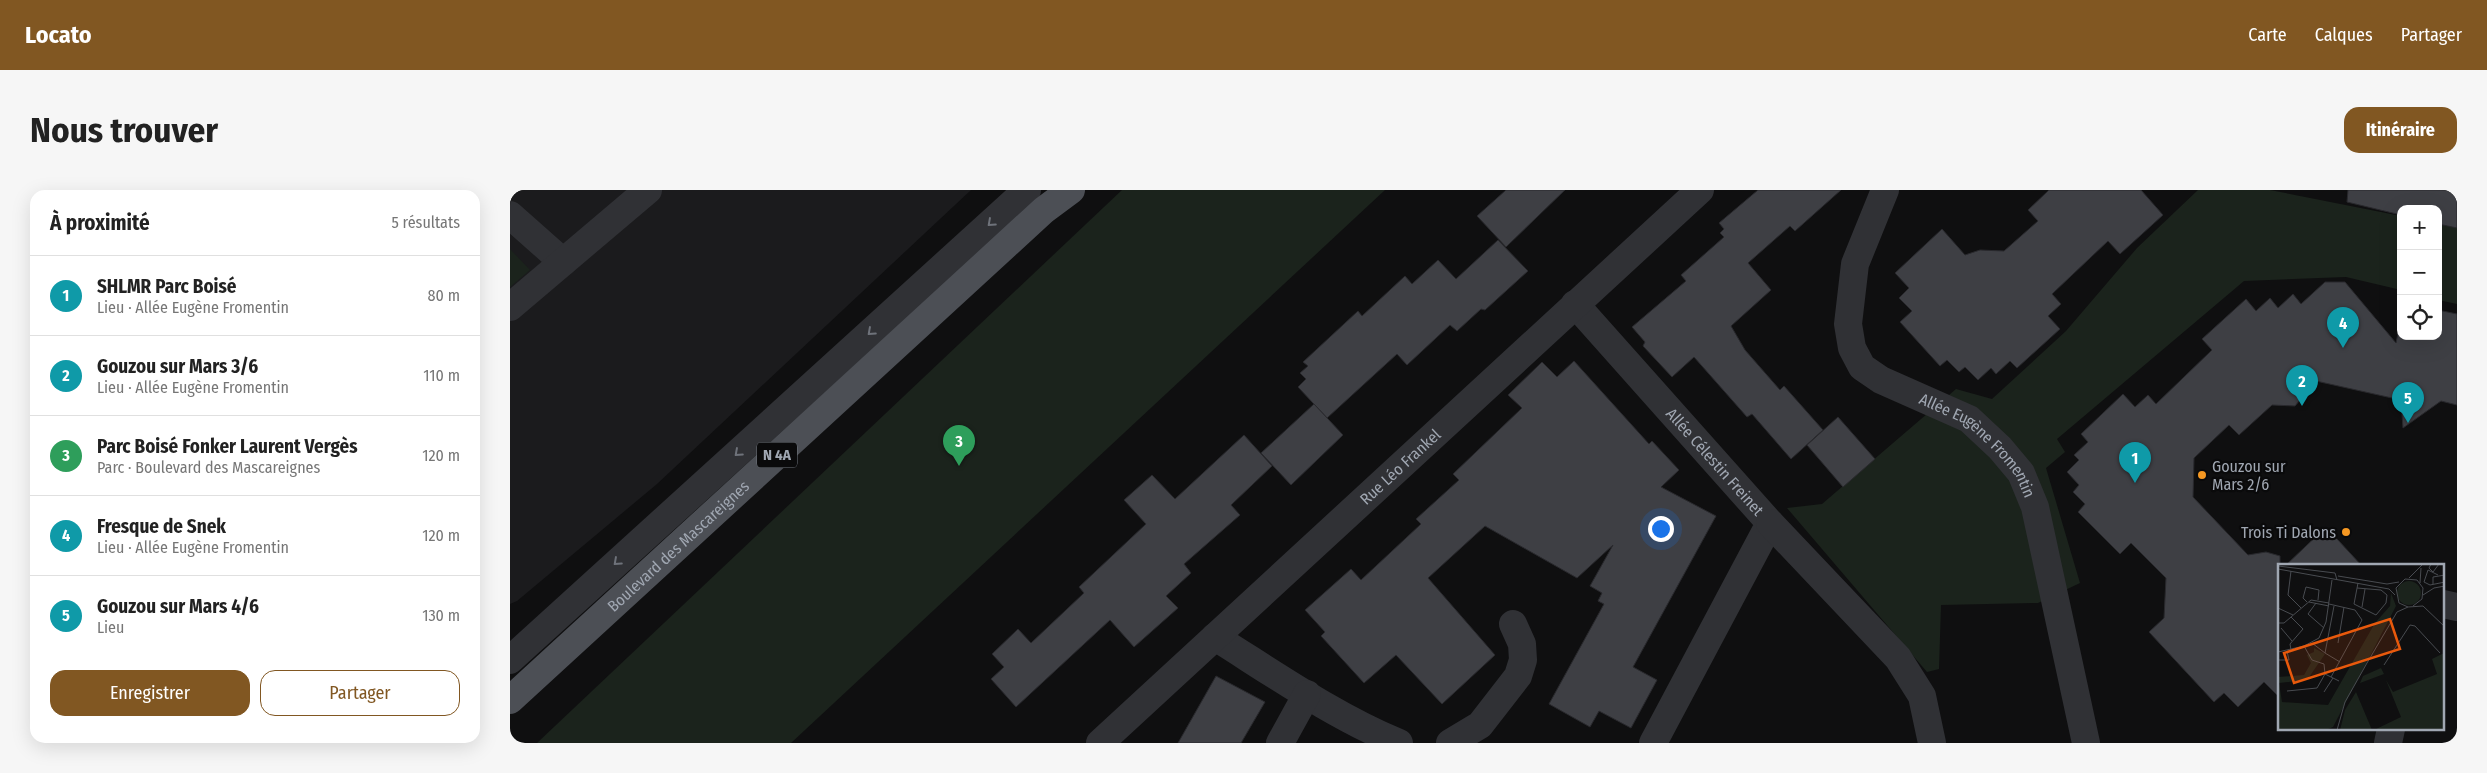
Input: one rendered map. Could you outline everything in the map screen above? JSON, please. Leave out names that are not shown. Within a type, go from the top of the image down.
[{"type":"main road","name":"Boulevard des Mascareignes","points":[[510,700],[1043,197],[1071,190]]},
{"type":"street","points":[[510,307],[648,190]]},
{"type":"street","name":"Rue Léo Frankel","points":[[1100,743],[1700,190]]},
{"type":"street","name":"Allée Eugène Fromentin","points":[[1885,190],[1855,264],[1848,324],[1852,348],[1862,367],[1881,380],[1969,419],[2000,448],[2021,473],[2035,507],[2086,743]]},
{"type":"street","points":[[510,660],[1043,197]]},
{"type":"street","points":[[510,215],[563,262]]},
{"type":"street","name":"Allée Célestin Freinet","points":[[1575,304],[1770,523],[1653,743]]},
{"type":"street","points":[[1770,523],[1898,658],[1922,696],[1930,725],[1932,743]]},
{"type":"street","points":[[2444,604],[2457,607]]},
{"type":"street","points":[[1450,743],[1480,725],[1518,676],[1523,660],[1522,644],[1513,624]]},
{"type":"street","points":[[1215,637],[1307,694],[1398,743]]},
{"type":"street","points":[[1280,743],[1307,694]]},
{"type":"street","points":[[2388,743],[2391,730]]},
{"type":"shaded area","points":[[510,190],[971,190],[657,484],[517,601],[510,604]]},
{"type":"shaded area","points":[[1122,190],[1385,190],[791,743],[537,743]]},
{"type":"shaded area","points":[[2198,190],[2270,190],[2397,215],[2397,289],[2346,277],[2244,281],[2057,439],[2065,452],[2046,468],[2080,583],[2038,603],[1941,605],[1939,669],[1927,672],[1787,508],[1822,504],[1956,389],[1992,399],[2066,331],[2137,248]]},
{"type":"shaded area","points":[[2442,225],[2457,228],[2457,304],[2442,301]]},
{"type":"shaded area","points":[[510,249],[530,270],[510,287]]},
{"type":"building","points":[[1506,190],[1565,190],[1506,247],[1477,216]]},
{"type":"building","points":[[1758,190],[1841,190],[1795,231],[1790,226],[1748,263],[1771,290],[1731,326],[1745,350],[1780,390],[1784,386],[1823,430],[1791,459],[1752,414],[1747,417],[1694,357],[1672,377],[1643,346],[1645,342],[1632,327],[1686,281],[1681,275],[1724,237],[1720,233],[1724,229],[1719,223]]},
{"type":"building","points":[[2049,190],[2141,190],[2163,215],[2120,254],[2108,241],[2052,294],[2061,304],[2048,316],[2060,329],[2017,368],[2010,361],[1996,374],[1991,368],[1978,380],[1965,367],[1959,372],[1947,360],[1940,366],[1900,322],[1912,311],[1899,298],[1909,288],[1895,273],[1942,229],[1965,255],[1980,250],[2004,251],[2038,221],[2028,210]]},
{"type":"building","points":[[2348,190],[2457,190],[2457,228],[2442,225],[2442,205],[2397,205],[2397,214],[2347,202]]},
{"type":"building","points":[[1498,240],[1528,271],[1485,310],[1481,309],[1457,331],[1450,325],[1407,365],[1397,354],[1327,418],[1298,387],[1306,379],[1300,373],[1308,366],[1303,362],[1358,311],[1362,316],[1405,276],[1412,284],[1438,260],[1456,279]]},
{"type":"building","points":[[2325,282],[2345,282],[2396,343],[2397,338],[2397,340],[2442,340],[2442,311],[2457,314],[2457,405],[2441,401],[2403,428],[2401,400],[2316,381],[2295,406],[2272,405],[2239,435],[2229,425],[2194,458],[2193,497],[2248,555],[2266,552],[2280,556],[2280,564],[2278,564],[2278,696],[2264,682],[2238,707],[2224,693],[2214,702],[2149,632],[2164,618],[2166,578],[2131,543],[2120,554],[2078,512],[2085,504],[2073,492],[2079,485],[2067,472],[2079,460],[2074,455],[2088,442],[2081,434],[2123,394],[2135,407],[2148,395],[2156,404],[2212,350],[2202,339],[2246,299],[2256,311],[2270,298],[2278,308],[2293,294],[2301,304]]},
{"type":"building","points":[[1574,361],[1649,444],[1652,441],[1679,470],[1661,487],[1716,516],[1633,667],[1657,680],[1631,728],[1599,711],[1590,727],[1549,704],[1604,604],[1598,601],[1602,593],[1590,586],[1613,545],[1577,578],[1485,526],[1428,578],[1495,655],[1442,704],[1396,655],[1364,683],[1321,636],[1325,632],[1305,610],[1351,569],[1361,580],[1421,524],[1416,519],[1459,480],[1453,474],[1522,408],[1508,395],[1542,362],[1557,377]]},
{"type":"building","points":[[1314,404],[1343,435],[1291,485],[1261,453]]},
{"type":"building","points":[[1838,417],[1875,459],[1843,487],[1807,445]]},
{"type":"building","points":[[1244,435],[1272,466],[1231,505],[1240,515],[1184,564],[1191,573],[1166,596],[1178,608],[1134,647],[1110,620],[1016,707],[991,679],[1004,667],[992,654],[1018,629],[1031,643],[1084,593],[1079,587],[1146,524],[1124,500],[1152,475],[1175,499]]},
{"type":"building","points":[[2326,527],[2360,564],[2287,564]]},
{"type":"building","points":[[1216,676],[1265,702],[1241,743],[1178,743]]},
{"type":"place","name":"Fresque de Snek","points":[[2343,348]]},
{"type":"place","name":"Gouzou sur Mars 3/6","points":[[2302,406]]},
{"type":"place","name":"Gouzou sur Mars 4/6","points":[[2408,423]]},
{"type":"place","name":"Parc Boisé Fonker Laurent Vergès","points":[[959,466]]},
{"type":"place","name":"Gouzou sur Mars 2/6","points":[[2202,475]]},
{"type":"place","name":"SHLMR Parc Boisé","points":[[2135,483]]},
{"type":"place","name":"Trois Ti Dalons","points":[[2346,532]]}]
